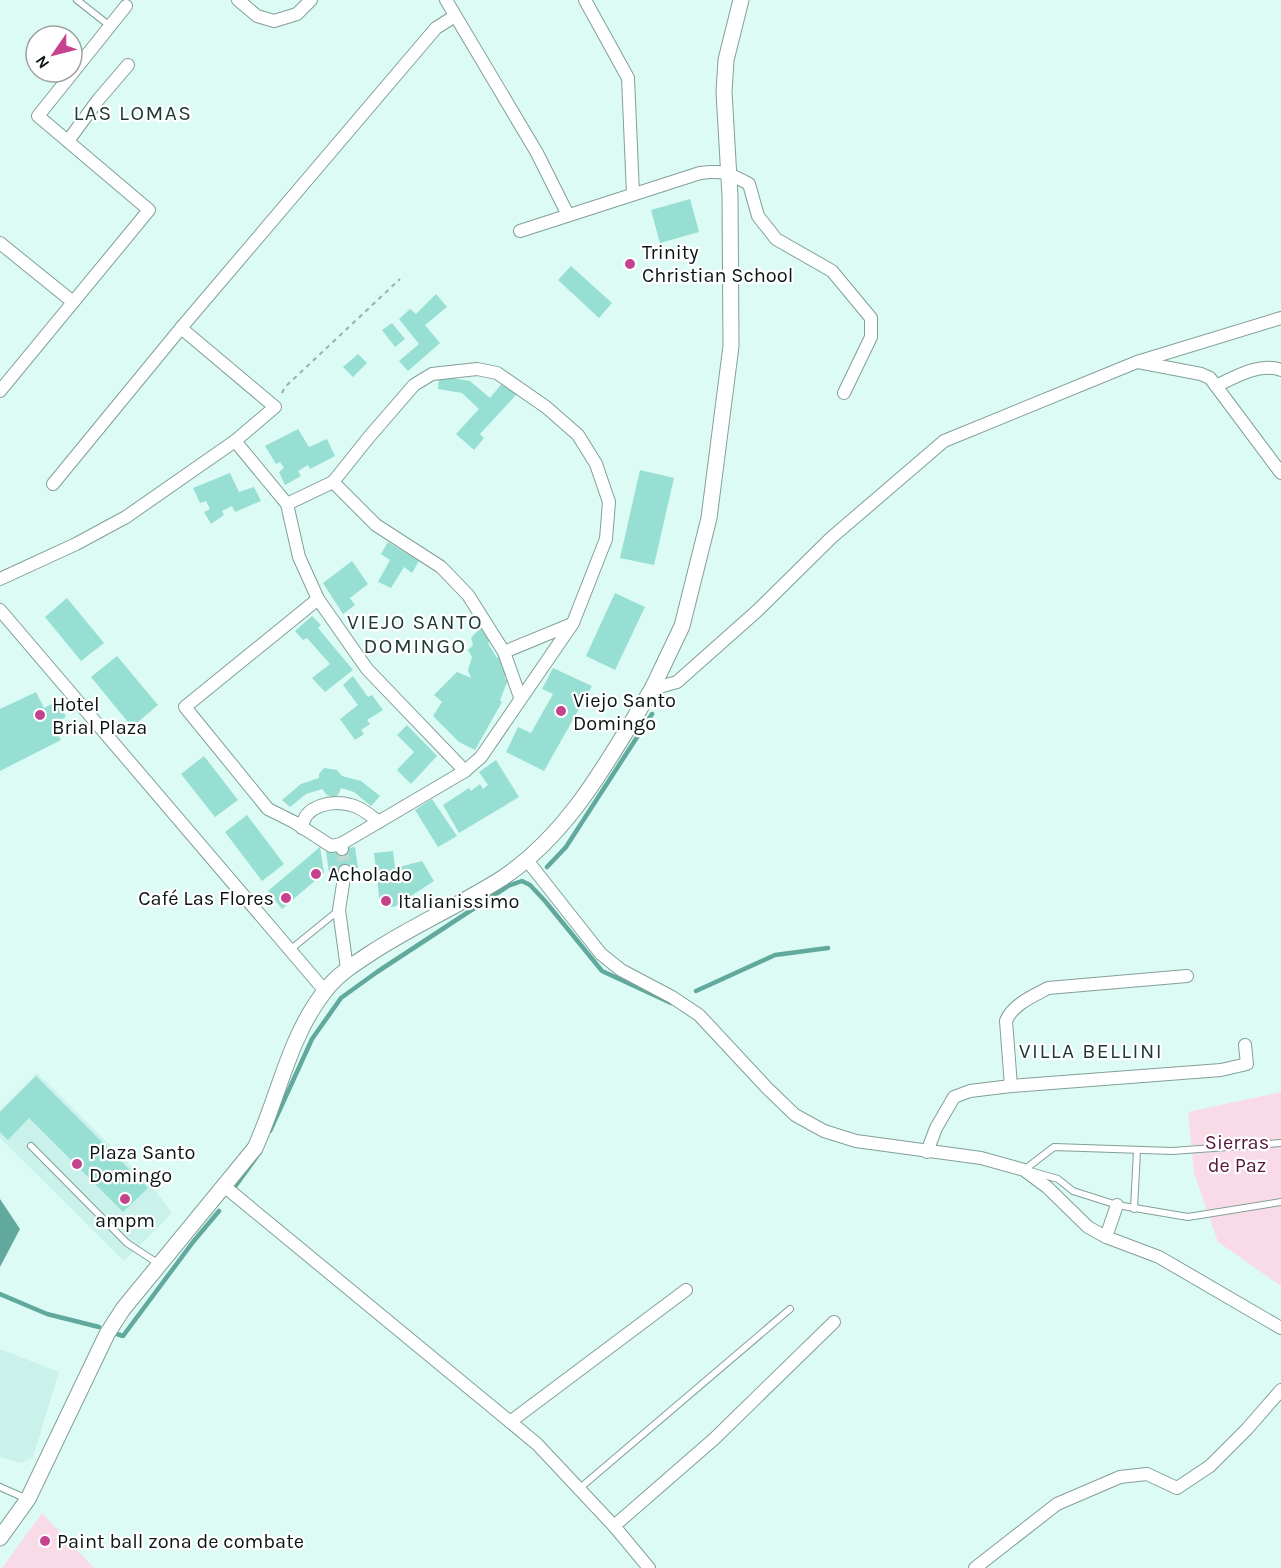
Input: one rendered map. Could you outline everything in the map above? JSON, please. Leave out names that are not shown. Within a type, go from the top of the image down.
[{"type":"street","points":[[238,0],[257,16],[274,21],[297,14],[311,0]]},
{"type":"street","points":[[446,0],[537,153],[568,215]]},
{"type":"street","points":[[585,0],[628,78],[633,194]]},
{"type":"street","points":[[0,1538],[28,1499],[107,1334],[123,1309],[255,1148],[266,1124],[297,1036],[325,991],[347,969],[388,942],[501,878],[555,834],[580,804],[652,689],[682,626],[709,518],[731,346],[730,196],[724,92],[726,60],[741,0]]},
{"type":"street","points":[[0,391],[149,210],[38,116],[126,6]]},
{"type":"street","points":[[53,484],[181,328],[436,28],[455,16]]},
{"type":"street","points":[[68,141],[98,100],[128,65]]},
{"type":"street","points":[[520,231],[700,173],[728,172],[749,184],[758,216],[776,239],[832,271],[871,318],[872,337],[844,393]]},
{"type":"street","points":[[0,243],[73,302]]},
{"type":"street","points":[[652,689],[677,682],[757,610],[831,538],[944,441],[1137,362],[1281,318]]},
{"type":"street","points":[[0,579],[76,544],[126,517],[235,441],[275,407],[181,328]]},
{"type":"street","points":[[1137,362],[1201,374],[1210,378],[1281,473]]},
{"type":"street","points":[[1216,386],[1262,367],[1274,367],[1281,370]]},
{"type":"street","points":[[287,504],[333,482],[414,385],[432,374],[477,369],[497,373],[546,407],[578,435],[596,464],[609,502],[606,539],[573,623],[520,697],[481,757],[465,771],[342,846],[331,846],[268,809],[185,707],[318,599]]},
{"type":"street","points":[[235,441],[287,504],[298,557],[318,599],[367,669],[465,771]]},
{"type":"street","points":[[333,482],[376,525],[441,567],[468,595],[504,652],[520,697]]},
{"type":"street","points":[[0,610],[325,991]]},
{"type":"street","points":[[504,652],[573,623]]},
{"type":"street","points":[[302,828],[303,821],[312,808],[328,804],[351,805],[379,822]]},
{"type":"street","points":[[526,859],[601,954],[621,970],[672,997],[699,1015],[795,1115],[824,1131],[856,1141],[981,1158],[1024,1170],[1047,1187],[1088,1227],[1106,1237],[1159,1257],[1281,1328]]},
{"type":"street","points":[[345,871],[339,910],[347,969]]},
{"type":"street","points":[[1011,1086],[1006,1021],[1009,1013],[1033,996],[1048,988],[1187,976]]},
{"type":"street","points":[[927,1152],[936,1128],[954,1096],[970,1091],[1011,1086],[1221,1070],[1247,1064],[1245,1045]]},
{"type":"street","points":[[224,1185],[537,1444],[580,1488],[649,1568]]},
{"type":"street","points":[[1106,1237],[1117,1205]]},
{"type":"street","points":[[510,1422],[686,1290]]},
{"type":"street","points":[[614,1526],[714,1439],[834,1322]]},
{"type":"street","points":[[975,1568],[1057,1504],[1120,1477],[1147,1474],[1177,1488],[1210,1466],[1281,1390]]},
{"type":"lane","points":[[77,0],[110,26]]},
{"type":"lane","points":[[291,949],[339,910]]},
{"type":"lane","points":[[1024,1170],[1054,1148],[1172,1151],[1281,1143]]},
{"type":"lane","points":[[31,1146],[127,1243],[159,1264]]},
{"type":"lane","points":[[1134,1209],[1137,1150]]},
{"type":"lane","points":[[1024,1170],[1058,1179],[1073,1191],[1117,1205],[1188,1217],[1281,1202]]},
{"type":"lane","points":[[580,1488],[790,1309]]},
{"type":"lane","points":[[0,1487],[28,1499]]},
{"type":"path","points":[[275,407],[285,387],[400,279]]},
{"type":"shaded area","name":"Plaza Santo Domingo","points":[[37,1073],[154,1189],[172,1213],[124,1261],[0,1138],[0,1110]]},
{"type":"shaded area","points":[[0,1199],[20,1229],[0,1267]]},
{"type":"shaded area","points":[[0,1349],[59,1372],[33,1457],[21,1463],[0,1457]]},
{"type":"green space","name":"Sierras de Paz","points":[[1281,1092],[1281,1286],[1218,1242],[1194,1173],[1188,1112]]},
{"type":"green space","name":"Paint ball zona de combate","points":[[42,1513],[94,1568],[2,1568]]},
{"type":"building","points":[[690,199],[699,232],[660,243],[651,210]]},
{"type":"building","points":[[571,266],[612,303],[599,318],[558,280]]},
{"type":"building","points":[[436,294],[447,307],[425,325],[440,343],[408,371],[399,361],[419,344],[399,319],[410,309],[416,314]]},
{"type":"building","points":[[392,323],[405,339],[395,347],[382,330]]},
{"type":"building","points":[[358,354],[367,363],[353,377],[343,367]]},
{"type":"building","points":[[439,376],[470,381],[490,398],[503,382],[517,394],[480,434],[484,438],[474,450],[456,434],[479,409],[462,393],[438,389]]},
{"type":"building","points":[[298,429],[309,447],[327,439],[335,456],[310,469],[308,465],[298,471],[301,476],[285,485],[279,472],[284,468],[280,462],[276,464],[265,446]]},
{"type":"building","points":[[640,470],[674,478],[654,565],[620,558]]},
{"type":"building","points":[[230,473],[239,492],[254,487],[261,501],[235,512],[232,506],[222,511],[224,515],[211,524],[204,512],[210,509],[206,501],[200,503],[193,488]]},
{"type":"building","name":"Viejo Santo Domingo","points":[[388,542],[419,561],[412,573],[404,567],[391,588],[378,582],[390,560],[381,554]]},
{"type":"building","name":"Viejo Santo Domingo","points":[[352,561],[368,584],[350,598],[355,605],[343,614],[323,583]]},
{"type":"building","points":[[615,593],[645,607],[615,670],[586,656]]},
{"type":"building","points":[[67,598],[104,643],[81,661],[45,617]]},
{"type":"building","name":"Viejo Santo Domingo","points":[[312,616],[321,625],[318,628],[353,670],[325,692],[312,678],[330,664],[307,638],[303,640],[295,631]]},
{"type":"building","points":[[482,626],[497,658],[499,655],[503,658],[502,666],[506,669],[505,679],[508,680],[500,700],[502,702],[475,750],[459,742],[433,716],[442,702],[434,695],[457,672],[471,678],[468,670],[472,657],[468,650],[473,645],[471,638]]},
{"type":"building","points":[[117,656],[158,705],[132,727],[91,677]]},
{"type":"building","name":"Viejo Santo Domingo","points":[[553,668],[592,686],[544,771],[506,752],[518,727],[531,733],[553,694],[542,689]]},
{"type":"building","name":"Viejo Santo Domingo","points":[[353,676],[368,697],[372,695],[383,710],[367,720],[370,724],[361,730],[364,734],[355,740],[340,719],[358,705],[343,685]]},
{"type":"building","points":[[36,692],[44,708],[58,701],[66,717],[52,724],[61,740],[0,771],[0,709]]},
{"type":"building","points":[[407,725],[437,756],[411,784],[397,770],[414,752],[397,735]]},
{"type":"building","points":[[204,756],[238,800],[215,817],[181,774]]},
{"type":"building","points":[[496,760],[519,797],[459,833],[443,805],[469,788],[471,791],[480,784],[483,789],[488,785],[479,772]]},
{"type":"building","points":[[324,768],[337,770],[342,776],[361,781],[380,796],[371,806],[354,792],[341,788],[338,795],[333,797],[327,795],[322,789],[306,794],[290,807],[282,800],[301,784],[319,778]]},
{"type":"building","points":[[432,799],[457,836],[438,847],[415,810]]},
{"type":"building","points":[[247,815],[284,864],[262,881],[225,832]]},
{"type":"building","points":[[320,847],[324,873],[282,909],[268,891]]},
{"type":"building","points":[[355,847],[358,868],[329,873],[326,851]]},
{"type":"building","points":[[393,851],[395,868],[422,861],[434,881],[394,907],[380,905],[374,853]]},
{"type":"building","points":[[36,1076],[148,1188],[123,1212],[29,1118],[8,1140],[0,1132],[0,1112]]},
{"type":"waterway","points":[[547,867],[566,847],[652,714]]},
{"type":"waterway","points":[[270,1131],[312,1039],[341,998],[508,886],[522,881],[530,885],[545,901],[602,971],[671,1003]]},
{"type":"waterway","points":[[696,991],[775,955],[828,948]]},
{"type":"waterway","points":[[234,1188],[260,1152]]},
{"type":"waterway","points":[[117,1334],[123,1336],[219,1211]]},
{"type":"waterway","points":[[0,1294],[47,1314],[99,1327]]},
{"type":"tunnel","points":[[342,849],[345,871]]},
{"type":"place","name":"Trinity Christian School","points":[[630,264]]},
{"type":"place","name":"Viejo Santo Domingo","points":[[561,711]]},
{"type":"place","name":"Hotel Brial Plaza","points":[[40,715]]},
{"type":"place","name":"Acholado","points":[[316,874]]},
{"type":"place","name":"Café Las Flores","points":[[286,898]]},
{"type":"place","name":"Italianissimo","points":[[386,901]]},
{"type":"place","name":"Plaza Santo Domingo","points":[[77,1164]]},
{"type":"place","name":"ampm","points":[[125,1199]]},
{"type":"place","name":"Paint ball zona de combate","points":[[45,1541]]},
{"type":"district","name":"LAS LOMAS","points":[[133,113]]},
{"type":"district","name":"VIEJO SANTO DOMINGO","points":[[415,634]]},
{"type":"district","name":"VILLA BELLINI","points":[[1091,1051]]}]
